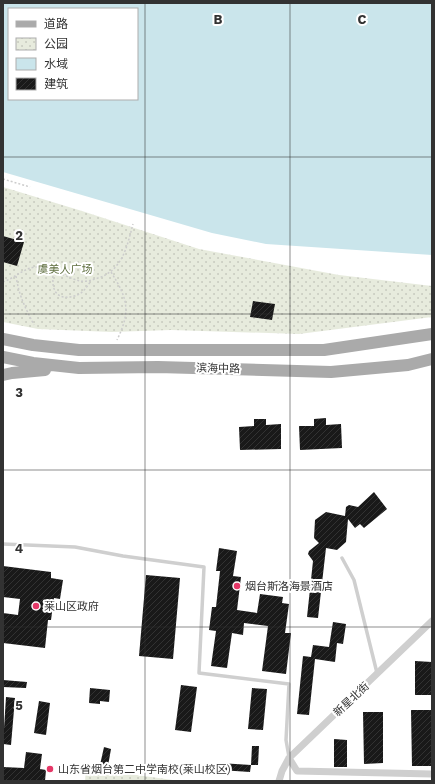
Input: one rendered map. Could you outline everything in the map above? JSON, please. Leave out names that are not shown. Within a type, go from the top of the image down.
[{"type":"main road","name":"滨海中路","points":[[3,339],[33,345],[79,350],[324,350],[432,334]]},
{"type":"main road","name":"滨海中路","points":[[3,357],[33,364],[79,368],[158,367],[331,372],[408,365],[432,359]]},
{"type":"main road","points":[[3,375],[79,368]]},
{"type":"street","name":"新星北街","points":[[279,781],[282,771],[289,758],[432,621]]},
{"type":"street","points":[[289,758],[297,771],[432,774]]},
{"type":"lane","points":[[3,544],[75,547],[122,556],[204,567],[199,673],[289,684],[286,740],[289,758]]},
{"type":"lane","points":[[342,558],[354,580],[377,674]]},
{"type":"path","points":[[3,180],[30,187]]},
{"type":"path","points":[[3,282],[29,269],[38,267],[48,268],[80,281],[93,280],[105,276],[111,272],[122,258],[134,224]]},
{"type":"path","points":[[53,271],[53,284],[55,291],[60,296],[72,297],[80,293],[93,280]]},
{"type":"path","points":[[111,272],[124,294],[127,312],[124,324],[116,342]]},
{"type":"path","points":[[16,276],[18,292],[34,325]]},
{"type":"green space","name":"虞美人广场","points":[[3,187],[199,249],[339,275],[432,286],[432,317],[299,334],[171,330],[112,332],[38,329],[3,322]]},
{"type":"green space","points":[[86,768],[180,781],[85,781]]},
{"type":"water","points":[[3,3],[432,3],[432,255],[266,244],[212,233],[3,172]]},
{"type":"building","points":[[3,236],[24,242],[17,266],[3,262]]},
{"type":"building","points":[[253,301],[275,304],[272,320],[250,317]]},
{"type":"building","points":[[326,418],[326,425],[341,424],[342,448],[300,450],[299,426],[314,426],[314,419]]},
{"type":"building","points":[[254,419],[266,419],[266,425],[281,424],[281,449],[240,450],[239,427],[254,426]]},
{"type":"building","points":[[374,492],[387,509],[364,528],[360,524],[355,528],[348,519],[346,542],[337,550],[326,548],[318,618],[307,617],[313,561],[308,554],[309,551],[319,543],[314,538],[315,520],[326,512],[345,516],[346,507],[349,505],[358,507]]},
{"type":"building","points":[[219,548],[237,551],[233,576],[241,577],[237,610],[257,613],[260,594],[283,597],[282,603],[289,604],[285,633],[291,633],[286,674],[262,671],[268,626],[244,623],[243,635],[232,633],[227,668],[211,666],[216,631],[209,630],[212,607],[216,607],[220,571],[216,571]]},
{"type":"building","name":"莱山区政府","points":[[3,566],[51,572],[51,578],[63,580],[60,599],[54,598],[51,620],[48,620],[45,648],[3,643],[3,613],[18,615],[20,599],[3,597]]},
{"type":"building","points":[[146,575],[180,578],[173,659],[139,656]]},
{"type":"building","points":[[333,622],[346,624],[343,644],[337,643],[335,662],[315,659],[309,715],[297,714],[303,656],[311,657],[313,645],[329,647]]},
{"type":"building","points":[[415,661],[432,662],[432,695],[415,695]]},
{"type":"building","points":[[3,680],[27,682],[26,688],[3,687]]},
{"type":"building","points":[[181,685],[197,687],[191,732],[175,730]]},
{"type":"building","points":[[90,688],[110,690],[109,702],[100,701],[100,704],[89,703]]},
{"type":"building","points":[[252,688],[267,689],[263,730],[248,729]]},
{"type":"building","points":[[6,697],[15,698],[11,745],[3,744]]},
{"type":"building","points":[[39,701],[50,703],[46,735],[34,733]]},
{"type":"building","points":[[411,710],[431,710],[432,766],[412,766]]},
{"type":"building","points":[[363,712],[383,712],[383,763],[364,764]]},
{"type":"building","points":[[334,739],[347,740],[347,767],[334,767]]},
{"type":"building","points":[[252,746],[259,746],[258,765],[251,765]]},
{"type":"building","points":[[104,747],[111,749],[108,766],[100,765]]},
{"type":"building","points":[[26,752],[42,754],[40,769],[46,770],[45,781],[3,781],[3,767],[24,768]]},
{"type":"building","points":[[220,763],[251,765],[250,772],[220,770]]},
{"type":"place","name":"烟台斯洛海景酒店","points":[[237,586]]},
{"type":"place","name":"莱山区政府","points":[[36,606]]},
{"type":"place","name":"山东省烟台第二中学南校(莱山校区)","points":[[50,769]]}]
